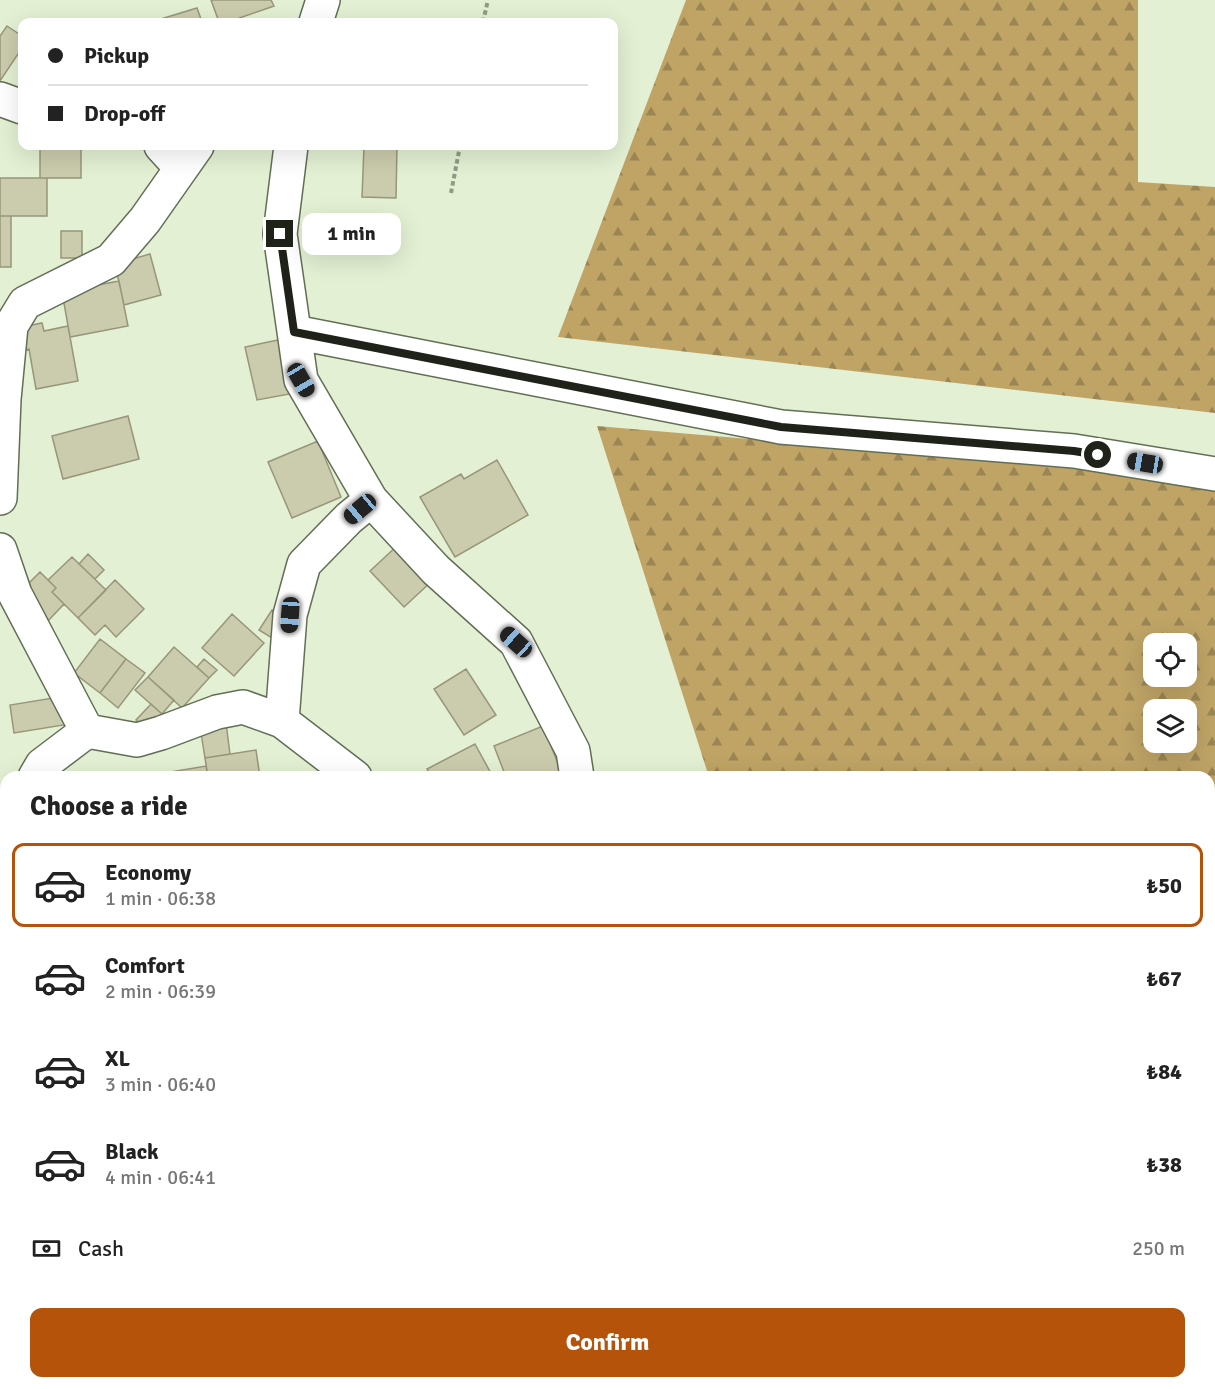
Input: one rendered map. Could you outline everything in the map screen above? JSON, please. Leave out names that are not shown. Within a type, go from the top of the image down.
[{"type":"street","points":[[317,18],[323,0]]},
{"type":"street","points":[[0,99],[18,106]]},
{"type":"street","points":[[290,150],[280,234],[301,380],[371,500],[435,570],[516,642],[573,752],[576,771]]},
{"type":"street","points":[[0,498],[4,399],[13,302],[111,260],[146,220],[180,153]]},
{"type":"street","points":[[294,332],[781,427],[1074,451],[1215,474]]},
{"type":"street","points":[[282,721],[290,615],[304,564],[349,518],[371,500]]},
{"type":"street","points":[[0,550],[15,594],[87,731]]},
{"type":"street","points":[[38,771],[42,765],[87,731],[137,740],[217,712],[243,707],[282,721],[347,771]]},
{"type":"path","points":[[484,18],[488,0]]},
{"type":"path","points":[[451,193],[459,150]]},
{"type":"green space","points":[[686,0],[1138,0],[1138,182],[1215,187],[1215,413],[558,337]]},
{"type":"green space","points":[[597,426],[1215,479],[1215,771],[707,771]]},
{"type":"building","points":[[211,0],[271,0],[274,6],[240,18],[218,18]]},
{"type":"building","points":[[197,8],[201,18],[164,18]]},
{"type":"building","points":[[7,26],[18,33],[18,54],[0,81],[0,36]]},
{"type":"building","points":[[40,150],[81,150],[81,178],[40,178]]},
{"type":"building","points":[[364,150],[397,150],[396,198],[362,197]]},
{"type":"building","points":[[0,178],[47,178],[47,216],[0,216]]},
{"type":"building","points":[[0,216],[11,216],[11,267],[0,267]]},
{"type":"building","points":[[61,231],[82,231],[82,258],[61,258]]},
{"type":"building","points":[[150,254],[161,295],[124,305],[115,264]]},
{"type":"building","points":[[119,281],[128,326],[70,337],[62,292]]},
{"type":"building","points":[[42,323],[44,331],[68,326],[78,381],[36,389],[29,349],[26,350],[22,327]]},
{"type":"building","points":[[283,339],[295,393],[257,400],[245,347]]},
{"type":"building","points":[[128,416],[139,459],[63,479],[52,436]]},
{"type":"building","points":[[318,441],[341,497],[292,518],[268,462]]},
{"type":"building","points":[[497,460],[528,515],[455,557],[420,497],[461,474],[464,479]]},
{"type":"building","points":[[399,544],[433,580],[404,607],[370,571]]},
{"type":"building","points":[[88,554],[104,570],[95,579],[79,564]]},
{"type":"building","points":[[72,557],[106,590],[78,618],[52,592],[56,588],[48,580]]},
{"type":"building","points":[[40,572],[56,588],[52,592],[64,604],[46,623],[26,586]]},
{"type":"building","points":[[115,580],[144,609],[116,637],[105,625],[95,635],[78,618]]},
{"type":"building","points":[[272,610],[285,618],[272,638],[259,630]]},
{"type":"building","points":[[232,614],[264,643],[234,676],[202,648]]},
{"type":"building","points":[[100,639],[126,659],[100,693],[74,673]]},
{"type":"building","points":[[174,647],[209,678],[182,708],[148,677]]},
{"type":"building","points":[[126,659],[145,673],[118,708],[100,693]]},
{"type":"building","points":[[204,659],[217,670],[209,678],[197,667]]},
{"type":"building","points":[[466,669],[496,715],[464,735],[434,689]]},
{"type":"building","points":[[148,677],[174,700],[162,714],[135,690]]},
{"type":"building","points":[[65,696],[70,724],[14,733],[10,705]]},
{"type":"building","points":[[151,704],[162,714],[147,729],[136,720]]},
{"type":"building","points":[[226,723],[230,754],[205,758],[200,727]]},
{"type":"building","points":[[543,726],[561,771],[504,771],[494,746]]},
{"type":"building","points":[[475,744],[490,771],[428,771],[427,769]]},
{"type":"building","points":[[256,750],[259,771],[207,771],[205,758]]},
{"type":"building","points":[[206,766],[207,771],[176,771]]},
{"type":"route","points":[[280,234],[294,332],[781,427],[1074,451],[1098,455]]}]
